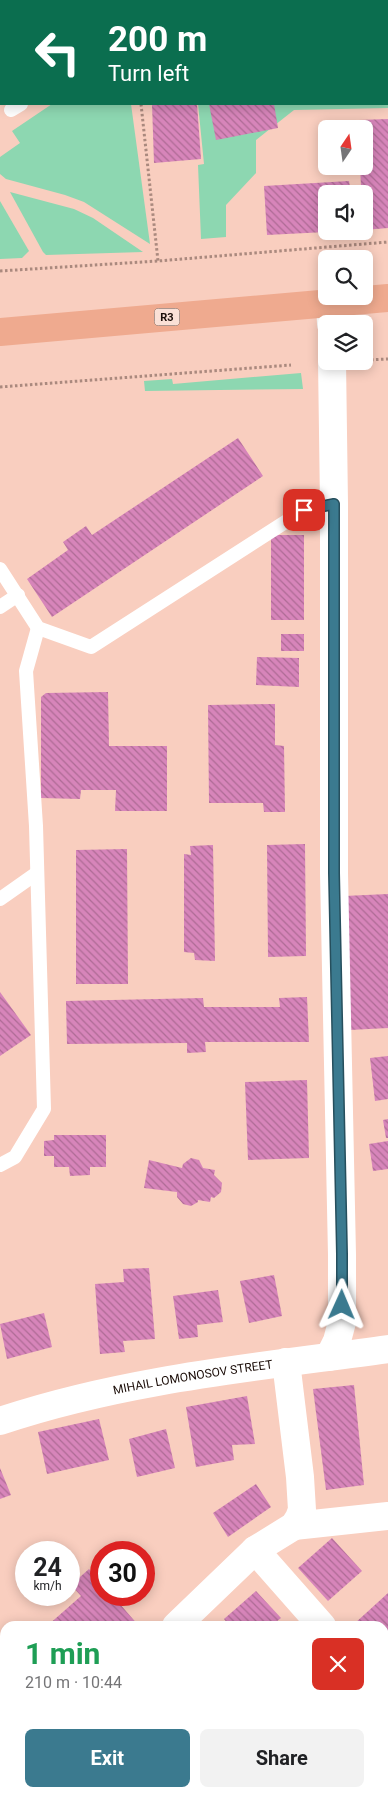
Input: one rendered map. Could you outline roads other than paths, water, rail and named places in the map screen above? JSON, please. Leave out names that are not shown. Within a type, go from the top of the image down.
[{"type":"main road","name":"R3","points":[[0,332],[330,313],[388,298]]},
{"type":"street","points":[[330,1357],[342,1322],[334,873],[332,370]]},
{"type":"street","name":"MIHAIL LOMONOSOV STREET","points":[[0,1421],[23,1413],[148,1384],[286,1362],[388,1349]]},
{"type":"street","points":[[286,1362],[302,1510],[294,1526]]},
{"type":"street","points":[[181,1621],[255,1550],[294,1526],[388,1516]]},
{"type":"street","points":[[255,1550],[318,1621]]},
{"type":"lane","points":[[0,569],[38,628],[91,647],[304,510],[334,504]]},
{"type":"lane","points":[[0,607],[18,595]]},
{"type":"lane","points":[[0,1165],[15,1157],[44,1109],[38,873],[26,672],[38,628]]},
{"type":"lane","points":[[0,899],[38,873]]}]
